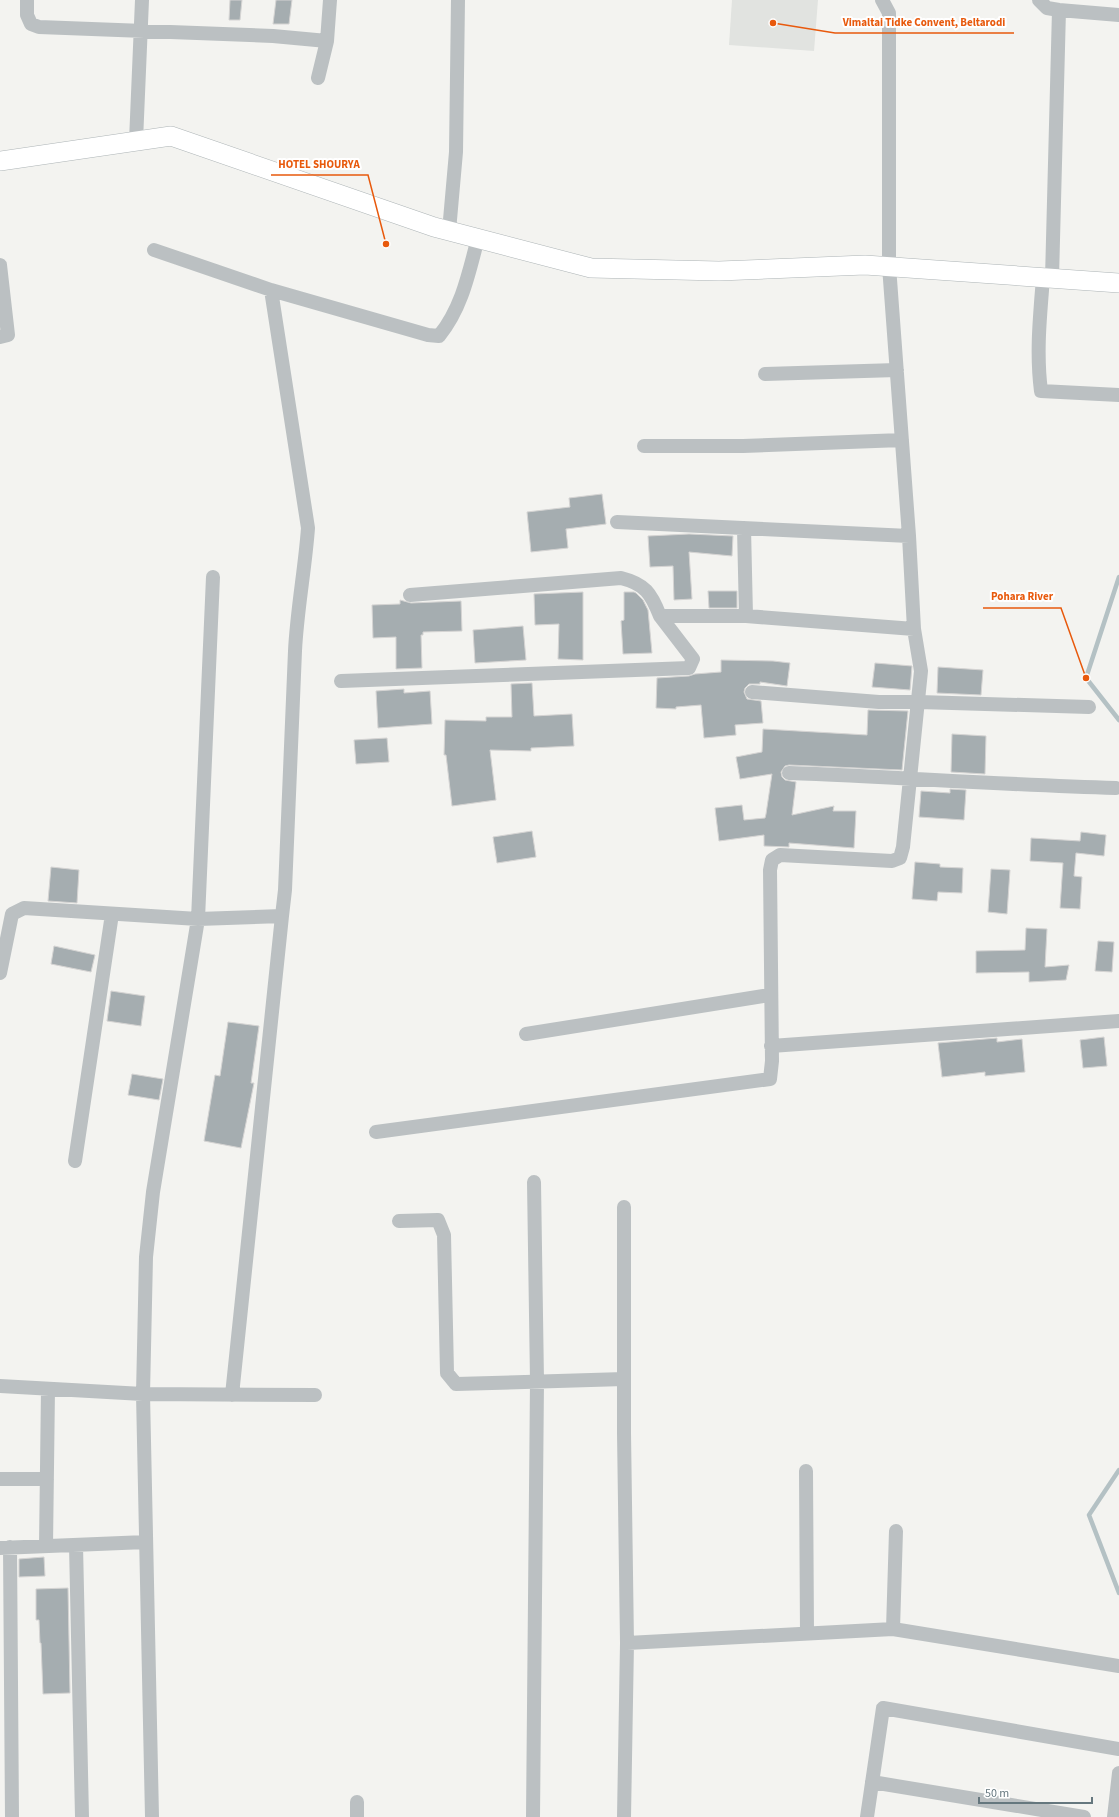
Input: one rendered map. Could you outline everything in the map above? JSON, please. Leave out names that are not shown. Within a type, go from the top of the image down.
[{"type":"street","points":[[28,0],[27,15],[31,24],[39,26],[274,36],[326,41]]},
{"type":"street","points":[[136,141],[142,0]]},
{"type":"street","points":[[318,78],[326,41],[330,0]]},
{"type":"street","points":[[448,231],[456,152],[458,0]]},
{"type":"street","points":[[376,1132],[770,1079],[770,870],[772,860],[780,855],[892,861],[900,858],[903,848],[911,778],[921,671],[914,629],[909,536],[889,266],[889,13],[882,0]]},
{"type":"street","points":[[1039,0],[1047,8],[1119,15]]},
{"type":"street","points":[[1059,10],[1048,278],[1038,330],[1038,369],[1041,391],[1119,395]]},
{"type":"street","points":[[0,161],[171,136],[448,231],[591,268],[718,271],[866,265],[1119,283]]},
{"type":"street","points":[[154,250],[271,290],[428,335],[439,336],[449,324],[461,301],[478,238]]},
{"type":"street","points":[[0,265],[8,335],[0,337]]},
{"type":"street","points":[[232,1395],[285,890],[295,644],[308,528],[271,290]]},
{"type":"street","points":[[765,374],[897,370]]},
{"type":"street","points":[[644,446],[743,446],[902,440]]},
{"type":"street","points":[[617,522],[909,536]]},
{"type":"street","points":[[744,528],[746,616]]},
{"type":"street","points":[[152,1817],[142,1394],[147,1249],[153,1192],[198,919],[213,576]]},
{"type":"street","points":[[341,681],[689,668],[693,659],[660,616],[648,591],[634,582],[621,578],[410,595]]},
{"type":"street","points":[[660,616],[746,616],[914,629]]},
{"type":"street","points":[[752,692],[879,702],[1089,707]]},
{"type":"street","points":[[789,772],[997,784],[1116,788]]},
{"type":"street","points":[[0,973],[12,914],[24,908],[198,919],[282,916]]},
{"type":"street","points":[[75,1162],[112,914]]},
{"type":"street","points":[[526,1034],[770,995]]},
{"type":"street","points":[[771,1046],[1119,1021]]},
{"type":"street","points":[[533,1817],[537,1381],[534,1182]]},
{"type":"street","points":[[624,1207],[627,1643],[624,1817]]},
{"type":"street","points":[[399,1221],[438,1220],[444,1235],[447,1373],[456,1384],[624,1379]]},
{"type":"street","points":[[0,1386],[142,1394],[315,1396]]},
{"type":"street","points":[[46,1546],[48,1388]]},
{"type":"street","points":[[806,1471],[807,1633]]},
{"type":"street","points":[[0,1479],[47,1479]]},
{"type":"street","points":[[893,1629],[896,1531]]},
{"type":"street","points":[[12,1817],[5,1547],[146,1542]]},
{"type":"street","points":[[76,1545],[82,1817]]},
{"type":"street","points":[[627,1643],[893,1629],[1119,1666]]},
{"type":"street","points":[[867,1817],[883,1708],[1119,1749]]},
{"type":"street","points":[[1114,1817],[1119,1773]]},
{"type":"street","points":[[872,1782],[1084,1817]]},
{"type":"street","points":[[357,1802],[357,1817]]},
{"type":"shaded area","points":[[732,0],[818,0],[814,51],[729,45]]},
{"type":"building","points":[[230,0],[242,0],[240,20],[229,20]]},
{"type":"building","points":[[276,0],[292,0],[289,24],[273,24]]},
{"type":"building","points":[[602,494],[606,524],[566,529],[568,548],[531,552],[527,512],[570,507],[569,498]]},
{"type":"building","points":[[689,534],[733,536],[732,556],[689,552],[692,599],[674,600],[673,566],[650,567],[648,536]]},
{"type":"building","points":[[708,591],[737,591],[737,608],[709,608]]},
{"type":"building","points":[[583,592],[583,660],[558,659],[559,624],[535,625],[534,594]]},
{"type":"building","points":[[624,592],[636,593],[643,600],[648,610],[652,653],[623,654],[621,621],[624,620]]},
{"type":"building","points":[[400,600],[411,603],[461,601],[462,631],[423,632],[423,635],[421,635],[422,668],[396,669],[396,637],[373,638],[372,605],[400,604]]},
{"type":"building","points":[[523,626],[526,660],[475,663],[473,630]]},
{"type":"building","points":[[721,660],[773,661],[790,663],[787,686],[760,682],[760,684],[749,684],[745,688],[744,692],[747,699],[761,701],[763,723],[735,725],[736,735],[704,738],[701,705],[676,707],[676,709],[656,708],[657,678],[721,672]]},
{"type":"building","points":[[875,663],[912,666],[910,690],[872,687]]},
{"type":"building","points":[[938,667],[983,670],[981,695],[937,693]]},
{"type":"building","points":[[532,683],[534,716],[572,714],[574,746],[531,748],[531,751],[490,750],[496,800],[452,806],[446,755],[444,755],[445,720],[486,721],[486,717],[512,717],[511,684]]},
{"type":"building","points":[[404,689],[404,693],[430,691],[432,724],[378,728],[376,691]]},
{"type":"building","points":[[868,710],[908,711],[902,770],[789,765],[785,766],[781,772],[782,777],[785,780],[796,782],[792,815],[834,806],[833,811],[856,811],[854,848],[789,843],[789,847],[764,846],[764,835],[719,841],[715,808],[742,805],[744,820],[765,818],[772,774],[740,779],[736,757],[762,752],[763,729],[867,735]]},
{"type":"building","points":[[952,734],[986,736],[985,774],[951,772]]},
{"type":"building","points":[[387,738],[389,762],[356,764],[354,740]]},
{"type":"building","points":[[950,789],[966,790],[964,820],[919,817],[921,791],[950,793]]},
{"type":"building","points":[[532,831],[536,857],[497,863],[493,837]]},
{"type":"building","points":[[1081,832],[1106,835],[1104,856],[1076,853],[1074,876],[1082,877],[1080,909],[1060,908],[1063,863],[1030,861],[1031,838],[1080,841]]},
{"type":"building","points":[[915,862],[940,864],[940,867],[963,868],[962,893],[938,892],[937,901],[912,899]]},
{"type":"building","points":[[51,867],[79,870],[77,903],[48,901]]},
{"type":"building","points":[[991,869],[1010,870],[1007,914],[988,912]]},
{"type":"building","points":[[1026,928],[1047,929],[1045,967],[1069,965],[1066,980],[1029,982],[1029,972],[976,973],[976,951],[1025,950]]},
{"type":"building","points":[[1098,941],[1114,942],[1112,972],[1095,971]]},
{"type":"building","points":[[54,946],[95,955],[91,972],[51,964]]},
{"type":"building","points":[[111,991],[145,996],[141,1026],[107,1021]]},
{"type":"building","points":[[228,1022],[259,1026],[251,1083],[254,1083],[241,1148],[204,1141],[215,1075],[220,1076]]},
{"type":"building","points":[[1104,1037],[1107,1066],[1083,1068],[1080,1040]]},
{"type":"building","points":[[997,1038],[997,1042],[1022,1039],[1025,1072],[985,1076],[985,1072],[942,1077],[938,1043]]},
{"type":"building","points":[[132,1074],[163,1079],[159,1100],[128,1095]]},
{"type":"building","points":[[44,1557],[45,1576],[19,1577],[19,1559]]},
{"type":"building","points":[[68,1588],[70,1693],[43,1694],[39,1620],[36,1620],[36,1589]]},
{"type":"waterway","points":[[1119,577],[1086,678],[1119,720]]},
{"type":"waterway","points":[[1119,1470],[1089,1515],[1119,1593]]},
{"type":"place","name":"Vimaltai Tidke Convent, Beltarodi","points":[[773,23]]},
{"type":"place","name":"HOTEL SHOURYA","points":[[386,244]]},
{"type":"place","name":"Pohara River","points":[[1086,678]]}]
